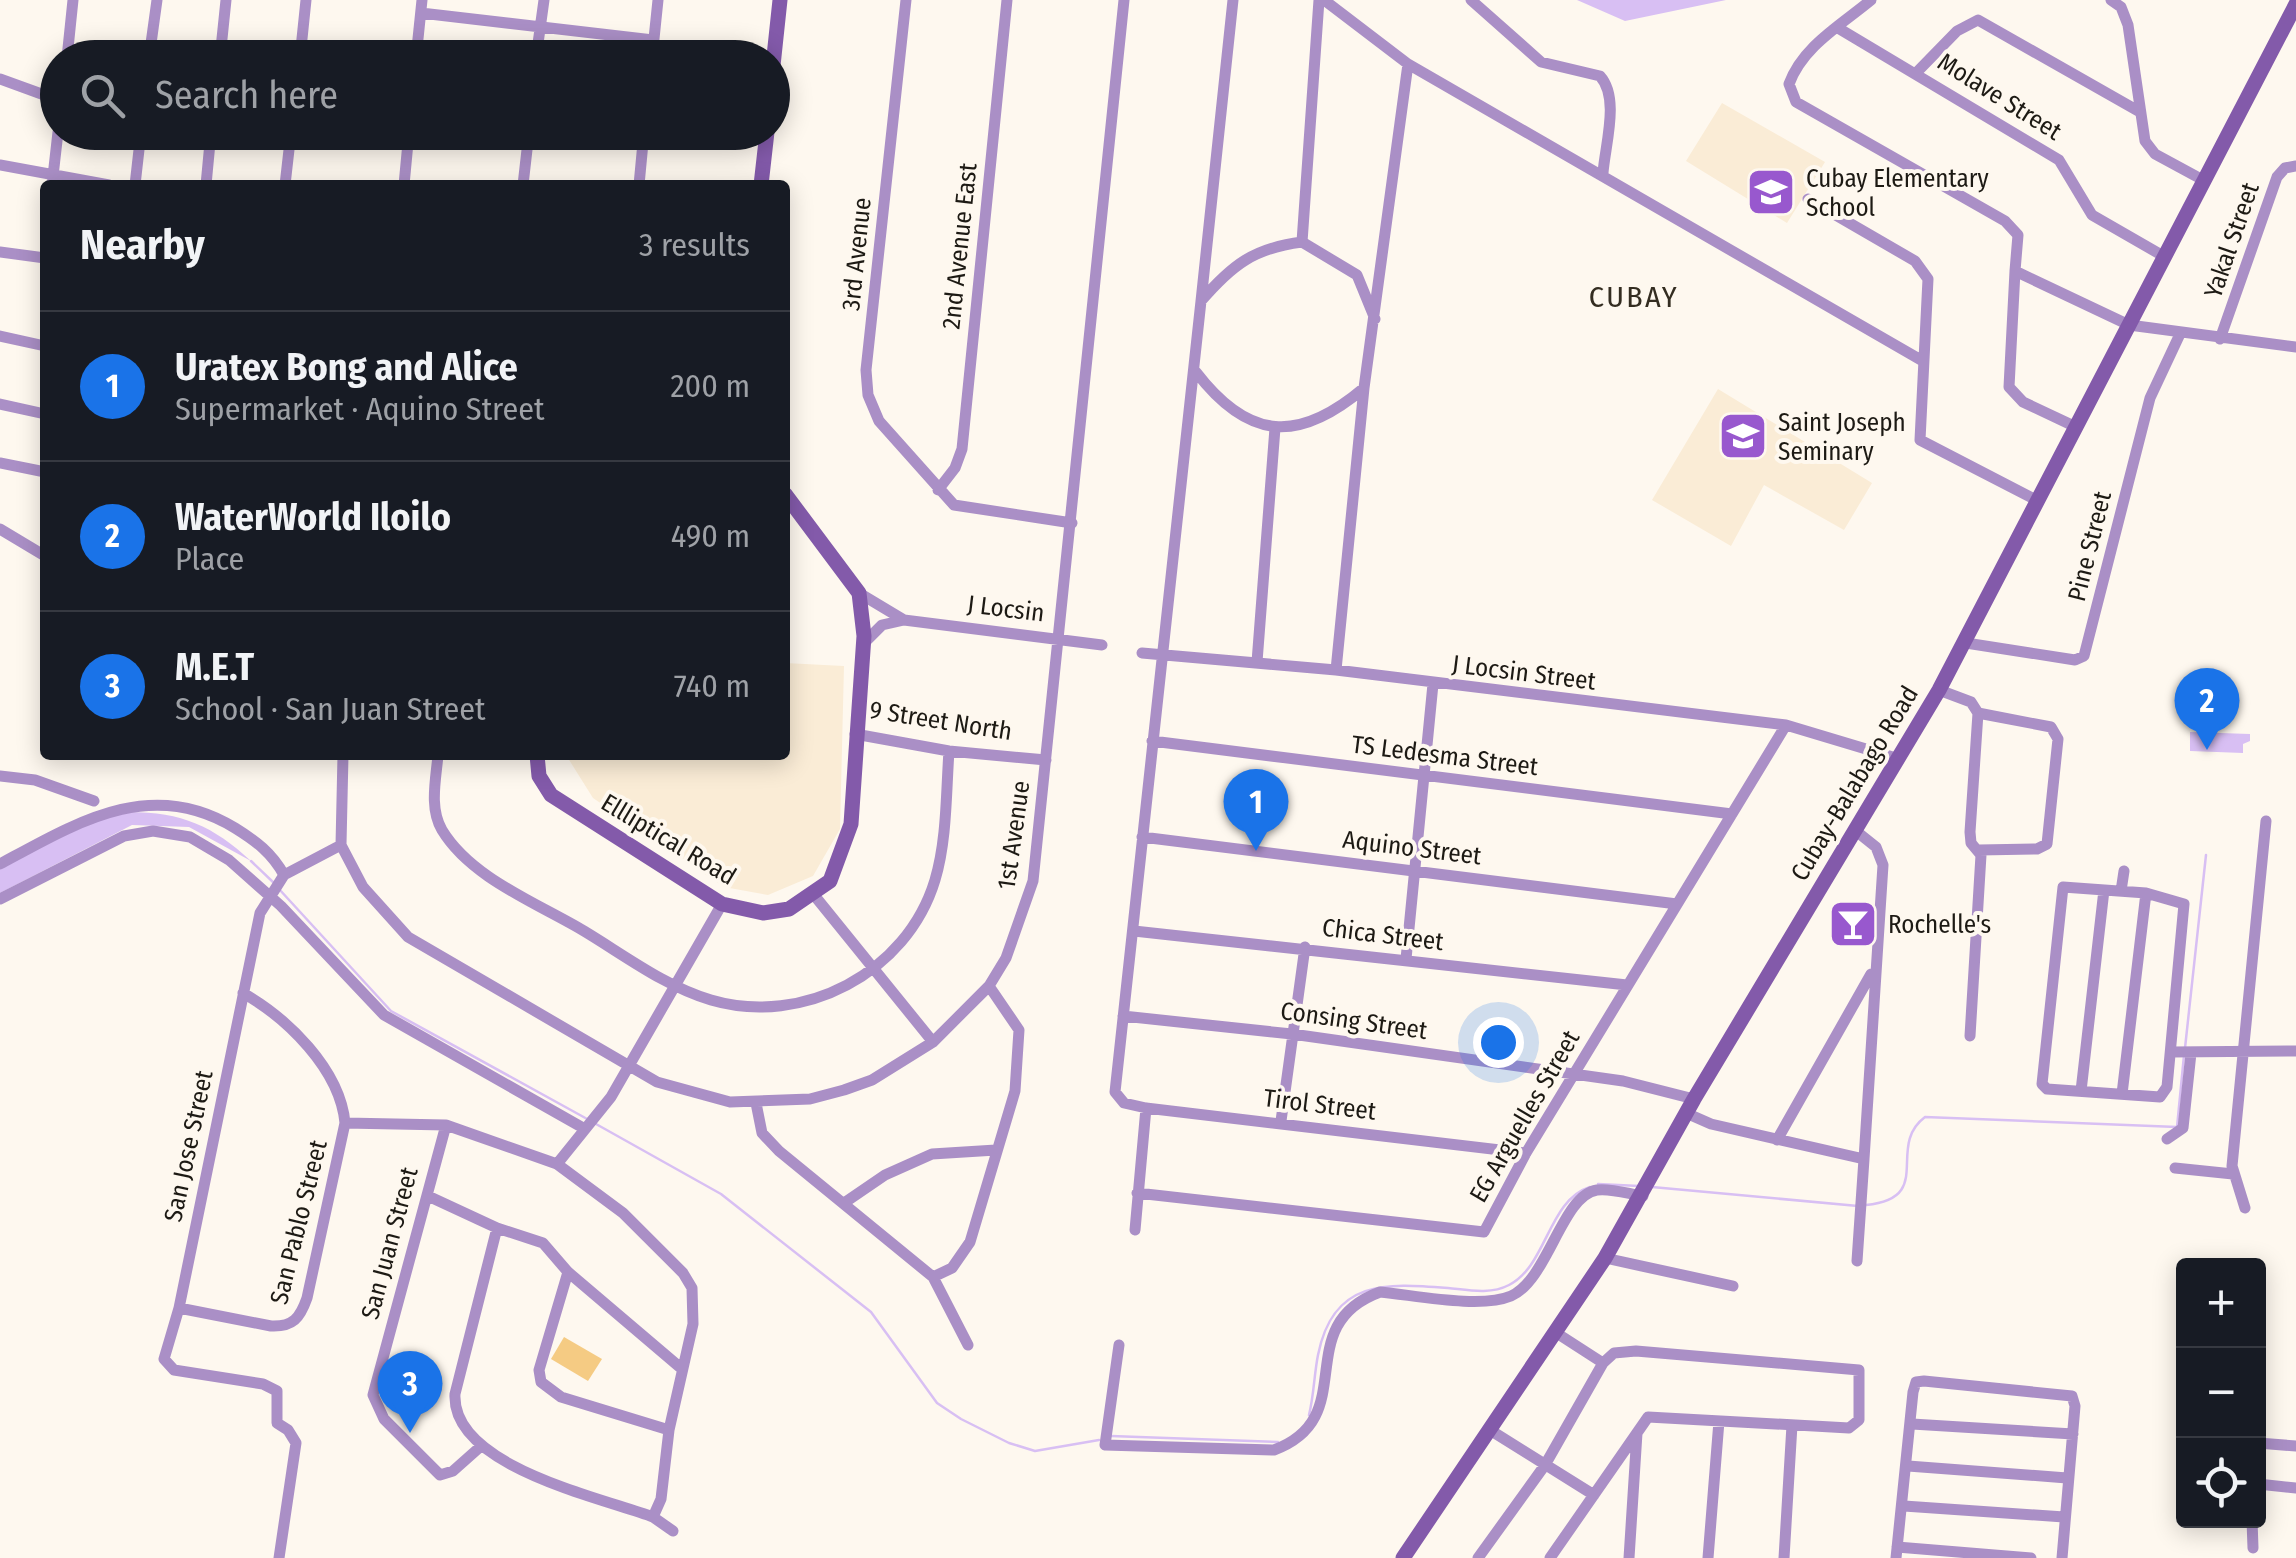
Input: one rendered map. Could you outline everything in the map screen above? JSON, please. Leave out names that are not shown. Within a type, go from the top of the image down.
[{"type":"main road","points":[[776,40],[780,0]]},
{"type":"main road","name":"Cubay-Balabago Road","points":[[1403,1558],[1605,1258],[1690,1106],[1940,690],[2296,4]]},
{"type":"main road","points":[[761,180],[764,150]]},
{"type":"main road","points":[[790,501],[859,593],[863,644]]},
{"type":"main road","name":"9 Street North","points":[[855,734],[863,644]]},
{"type":"main road","points":[[814,894],[830,881],[840,864],[851,824],[855,734]]},
{"type":"main road","name":"Ellliptical Road","points":[[537,760],[540,776],[552,795],[722,904],[763,913],[789,909],[814,894]]},
{"type":"street","points":[[69,40],[73,0]]},
{"type":"street","points":[[151,40],[157,0]]},
{"type":"street","points":[[222,40],[226,0]]},
{"type":"street","points":[[302,40],[306,0]]},
{"type":"street","points":[[538,40],[544,0]]},
{"type":"street","points":[[418,40],[421,7],[539,29],[653,40],[658,0]]},
{"type":"street","name":"3rd Avenue","points":[[906,0],[866,370],[868,395],[879,421],[938,490]]},
{"type":"street","name":"2nd Avenue East","points":[[938,490],[956,468],[962,449],[1006,0]]},
{"type":"street","name":"1st Avenue","points":[[341,845],[382,912],[428,952],[628,1067],[657,1082],[706,1096],[756,1103],[810,1099],[872,1080],[933,1042],[989,986],[1006,958],[1033,881],[1124,0]]},
{"type":"street","points":[[1123,1016],[1160,652],[1196,372],[1233,0]]},
{"type":"street","points":[[1302,242],[1322,0]]},
{"type":"street","points":[[1322,0],[1408,64],[1603,173],[1921,360]]},
{"type":"street","points":[[1470,0],[1541,62],[1600,76],[1606,82],[1610,98],[1603,173]]},
{"type":"street","points":[[1871,0],[1805,55],[1789,84],[1796,102],[2005,221],[2018,235],[2008,387],[2024,402],[2076,427]]},
{"type":"street","points":[[2111,0],[2121,7],[2128,25],[2149,148],[2203,180]]},
{"type":"street","points":[[1917,72],[1958,31],[1978,20],[2140,112]]},
{"type":"street","name":"Molave Street","points":[[1838,28],[2059,160],[2092,216],[2165,257]]},
{"type":"street","points":[[1336,670],[1364,388],[1408,64]]},
{"type":"street","points":[[0,78],[40,93]]},
{"type":"street","points":[[0,165],[52,180],[56,150]]},
{"type":"street","points":[[136,180],[139,150]]},
{"type":"street","points":[[207,180],[210,150]]},
{"type":"street","points":[[286,180],[289,150]]},
{"type":"street","points":[[404,180],[407,150]]},
{"type":"street","points":[[524,180],[527,150]]},
{"type":"street","points":[[640,180],[643,150]]},
{"type":"street","name":"Yakal Street","points":[[2220,339],[2277,178],[2286,168],[2296,166]]},
{"type":"street","points":[[1808,199],[1924,270],[1928,290],[1921,360],[1920,440],[2038,501]]},
{"type":"street","points":[[1201,301],[1232,266],[1270,248],[1302,242],[1357,275],[1376,319]]},
{"type":"street","points":[[0,252],[40,257]]},
{"type":"street","points":[[2015,271],[2128,326],[2294,348]]},
{"type":"street","name":"Pine Street","points":[[1966,643],[2075,660],[2084,656],[2150,398],[2180,334]]},
{"type":"street","points":[[0,336],[40,345]]},
{"type":"street","points":[[1196,372],[1233,414],[1275,428],[1298,428],[1312,422],[1364,388]]},
{"type":"street","points":[[0,404],[40,413]]},
{"type":"street","points":[[1257,662],[1275,428]]},
{"type":"street","points":[[0,463],[40,471]]},
{"type":"street","points":[[938,490],[963,508],[1072,523]]},
{"type":"street","points":[[0,529],[40,553]]},
{"type":"street","name":"J Locsin","points":[[859,593],[904,620],[1102,645]]},
{"type":"street","points":[[863,644],[882,625],[904,620]]},
{"type":"street","name":"J Locsin Street","points":[[1142,653],[1336,670],[1786,725],[1896,758]]},
{"type":"street","points":[[1406,959],[1432,684]]},
{"type":"street","points":[[1940,690],[1971,702],[1978,712],[1971,843],[1979,850],[2037,849],[2047,844],[2058,732],[2051,727],[1978,712]]},
{"type":"street","name":"EG Arguelles Street","points":[[1137,1193],[1479,1234],[1786,725]]},
{"type":"street","name":"9 Street North","points":[[855,734],[950,751],[1046,760]]},
{"type":"street","name":"TS Ledesma Street","points":[[1152,741],[1732,814]]},
{"type":"street","points":[[438,760],[434,804],[441,827],[480,870],[674,984],[744,1008],[770,1008],[822,997],[874,968],[916,923],[934,884],[950,751]]},
{"type":"street","points":[[275,886],[341,845],[343,760]]},
{"type":"street","points":[[0,776],[34,780],[94,801]]},
{"type":"street","points":[[0,864],[90,816],[133,807],[183,804],[241,832],[273,855],[275,886]]},
{"type":"street","points":[[2245,1208],[2233,1174],[2266,822]]},
{"type":"street","points":[[1856,830],[1876,848],[1883,865],[1858,1261]]},
{"type":"street","points":[[0,899],[96,848],[152,831],[190,837],[275,886],[384,1015],[586,1128]]},
{"type":"street","name":"Aquino Street","points":[[1142,836],[1677,904]]},
{"type":"street","points":[[1970,1036],[1979,850]]},
{"type":"street","points":[[2121,890],[2124,872]]},
{"type":"street","name":"San Jose Street","points":[[275,886],[260,912],[180,1308],[164,1359],[168,1366],[263,1384],[278,1391],[277,1423],[296,1444],[279,1558]]},
{"type":"street","points":[[2167,1139],[2183,1128],[2185,908],[2181,900],[2146,893],[2066,886],[2059,898],[2041,1076],[2046,1090],[2163,1096],[2182,1052]]},
{"type":"street","points":[[2081,1091],[2104,890]]},
{"type":"street","points":[[2122,1094],[2146,893]]},
{"type":"street","points":[[814,894],[933,1042]]},
{"type":"street","points":[[557,1164],[598,1114],[628,1067],[722,904]]},
{"type":"street","points":[[246,908],[260,912]]},
{"type":"street","name":"Chica Street","points":[[1134,930],[1627,985]]},
{"type":"street","points":[[1281,1122],[1305,947]]},
{"type":"street","points":[[1777,1140],[1874,969]]},
{"type":"street","points":[[932,1277],[952,1268],[970,1242],[996,1150],[1007,1130],[1020,1042],[1014,1020],[989,986]]},
{"type":"street","points":[[243,993],[283,1018],[295,1033],[336,1090],[346,1122],[446,1125],[557,1164],[623,1213],[683,1273],[692,1288],[694,1305],[669,1430],[663,1490],[654,1517]]},
{"type":"street","name":"Consing Street","points":[[1123,1016],[1292,1034],[1656,1087],[1690,1106],[1777,1140],[1864,1159]]},
{"type":"street","name":"Tirol Street","points":[[1123,1016],[1115,1092],[1124,1103],[1526,1154]]},
{"type":"street","points":[[2182,1052],[2296,1052]]},
{"type":"street","points":[[756,1103],[762,1133],[932,1277],[968,1345]]},
{"type":"street","points":[[1134,1230],[1146,1108]]},
{"type":"street","name":"San Pablo Street","points":[[180,1308],[285,1326],[296,1320],[307,1298],[346,1122]]},
{"type":"street","name":"San Juan Street","points":[[446,1125],[373,1395],[384,1419],[440,1476],[454,1471],[480,1447]]},
{"type":"street","points":[[844,1203],[885,1175],[932,1154],[996,1150]]},
{"type":"street","points":[[2175,1168],[2233,1174]]},
{"type":"street","points":[[1120,1345],[1106,1445],[1264,1451],[1286,1445],[1317,1420],[1332,1334],[1363,1298],[1380,1292],[1488,1300],[1510,1296],[1533,1277],[1583,1197],[1598,1189],[1648,1186]]},
{"type":"street","points":[[428,1196],[497,1228],[542,1242],[568,1272],[682,1369]]},
{"type":"street","points":[[497,1228],[456,1394],[459,1421],[480,1447],[512,1466],[654,1517],[673,1531]]},
{"type":"street","points":[[1605,1258],[1733,1286]]},
{"type":"street","points":[[568,1272],[539,1370],[541,1382],[561,1396],[669,1430]]},
{"type":"street","points":[[1555,1332],[1604,1363]]},
{"type":"street","points":[[1478,1558],[1546,1465],[1604,1363],[1614,1353],[1636,1351],[1859,1370],[1862,1383],[1855,1425],[1792,1426],[1656,1415],[1637,1432],[1554,1555]]},
{"type":"street","points":[[2031,1558],[1896,1552],[1914,1386],[1924,1380],[2069,1394],[2075,1406],[2062,1558]]},
{"type":"street","points":[[1708,1558],[1720,1422]]},
{"type":"street","points":[[1912,1424],[2073,1434]]},
{"type":"street","points":[[1784,1558],[1792,1426]]},
{"type":"street","points":[[1490,1430],[1594,1495]]},
{"type":"street","points":[[1629,1558],[1637,1432]]},
{"type":"street","points":[[2266,1444],[2296,1446]]},
{"type":"street","points":[[1908,1466],[2067,1478]]},
{"type":"street","points":[[2266,1485],[2296,1488]]},
{"type":"street","points":[[1904,1506],[2064,1517]]},
{"type":"street","points":[[2252,1528],[2253,1548]]},
{"type":"shaded area","points":[[1577,0],[1726,0],[1625,21]]},
{"type":"shaded area","name":"Cubay Elementary School","points":[[1722,103],[1825,162],[1787,223],[1686,161]]},
{"type":"shaded area","name":"Saint Joseph Seminary","points":[[1718,389],[1872,483],[1844,530],[1764,485],[1731,546],[1652,500]]},
{"type":"shaded area","points":[[790,663],[844,666],[840,829],[813,876],[768,895],[724,887],[593,798],[569,760],[790,760]]},
{"type":"shaded area","points":[[2190,732],[2250,734],[2250,741],[2243,744],[2243,753],[2190,751]]},
{"type":"shaded area","points":[[129,812],[196,823],[251,861],[189,827],[132,825],[0,893],[0,868],[91,819]]},
{"type":"shaded area","points":[[564,1337],[602,1359],[588,1381],[551,1359]]},
{"type":"waterway","points":[[2185,1048],[2206,855]]},
{"type":"waterway","points":[[251,861],[274,883]]},
{"type":"waterway","points":[[279,889],[391,1011],[589,1120]]},
{"type":"waterway","points":[[1866,1205],[1899,1193],[1905,1182],[1909,1142],[1925,1117],[2177,1127],[2184,1055]]},
{"type":"waterway","points":[[596,1124],[721,1194],[871,1312],[937,1403],[961,1419],[1035,1451],[1099,1440]]},
{"type":"waterway","points":[[1598,1184],[1639,1186]]},
{"type":"waterway","points":[[1309,1415],[1325,1330],[1349,1299],[1384,1287],[1479,1291],[1509,1285],[1532,1264],[1565,1205],[1590,1187]]},
{"type":"waterway","points":[[1652,1187],[1858,1206]]},
{"type":"waterway","points":[[1111,1436],[1278,1442]]},
{"type":"place","name":"Cubay Elementary School","points":[[1771,192]]},
{"type":"place","name":"Saint Joseph Seminary","points":[[1743,436]]},
{"type":"place","name":"WaterWorld Iloilo","points":[[2207,750]]},
{"type":"place","name":"Uratex Bong and Alice","points":[[1256,851]]},
{"type":"place","name":"Rochelle's","points":[[1853,924]]},
{"type":"place","name":"M.E.T","points":[[410,1433]]},
{"type":"district","name":"CUBAY","points":[[1634,297]]}]
